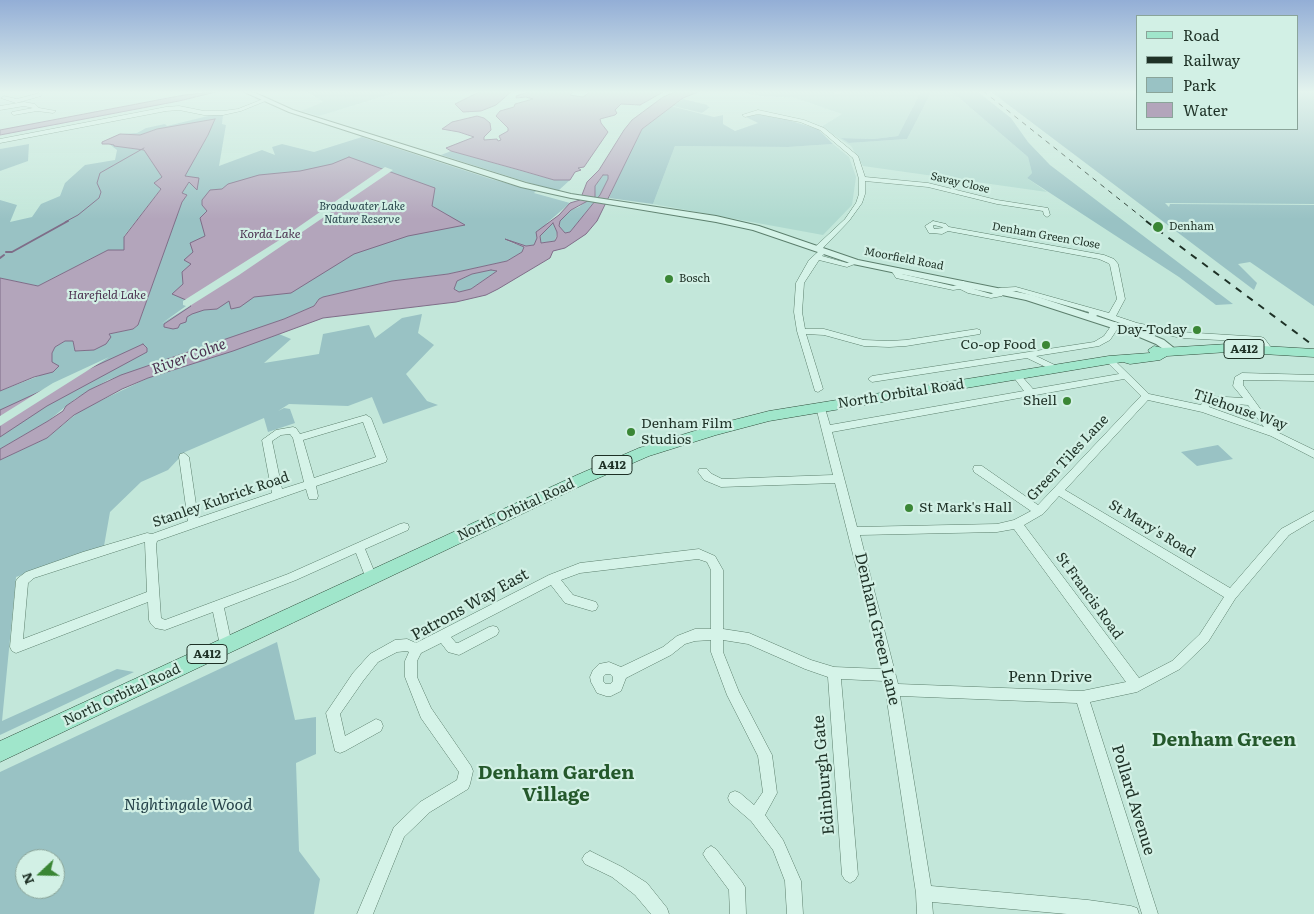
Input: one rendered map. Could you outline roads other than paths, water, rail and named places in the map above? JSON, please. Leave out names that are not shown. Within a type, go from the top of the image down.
[{"type":"main road","name":"North Orbital Road","points":[[0,752],[226,645],[644,452],[732,425],[821,407],[1109,360],[1123,358],[1130,360],[1160,356],[1168,352],[1228,348],[1314,353]]},
{"type":"street","points":[[0,141],[39,134]]},
{"type":"street","name":"Moorfield Road","points":[[362,134],[524,185],[571,196],[756,228],[819,252],[856,262],[1003,291],[1093,314],[1152,338],[1168,352]]},
{"type":"street","points":[[818,389],[800,331],[798,312],[800,283],[819,252],[859,203],[862,194],[862,179],[856,158],[829,134]]},
{"type":"street","name":"Savay Close","points":[[862,179],[928,185],[997,202],[1046,209],[1047,215]]},
{"type":"street","points":[[928,185],[928,194]]},
{"type":"street","name":"Denham Green Close","points":[[947,229],[1100,257],[1111,261],[1114,264],[1121,299],[1114,321]]},
{"type":"street","points":[[872,379],[1096,344],[1107,338],[1114,321],[1181,335],[1261,340],[1269,350]]},
{"type":"street","points":[[800,331],[824,332],[864,342],[889,344],[978,332]]},
{"type":"street","points":[[1027,354],[1056,369]]},
{"type":"street","points":[[1109,360],[1146,396]]},
{"type":"street","points":[[1016,375],[1031,393]]},
{"type":"street","points":[[828,429],[1126,376]]},
{"type":"street","points":[[1274,434],[1238,386],[1238,379],[1242,376],[1314,378]]},
{"type":"street","name":"Tilehouse Way","points":[[1146,396],[1204,409],[1274,434],[1314,453]]},
{"type":"street","name":"Green Tiles Lane","points":[[853,530],[997,528],[1017,524],[1039,511],[1146,396]]},
{"type":"street","points":[[1204,409],[1208,400],[1251,402]]},
{"type":"street","name":"Denham Green Lane","points":[[821,407],[890,675],[924,893],[925,914]]},
{"type":"street","name":"Stanley Kubrick Road","points":[[298,438],[366,418],[382,460],[152,538],[150,546],[155,620],[159,624],[165,625],[292,577],[404,527]]},
{"type":"street","points":[[278,496],[267,440],[286,430],[293,430],[298,438],[314,496]]},
{"type":"street","points":[[184,457],[194,524]]},
{"type":"street","points":[[978,469],[1039,511]]},
{"type":"street","points":[[703,472],[708,477],[721,483],[839,479]]},
{"type":"street","name":"St Mary's Road","points":[[1057,490],[1231,594]]},
{"type":"street","name":"Penn Drive","points":[[893,690],[1082,697],[1137,686],[1176,665],[1204,638],[1231,594],[1285,532],[1311,520]]},
{"type":"street","name":"St Francis Road","points":[[1017,524],[1137,686]]},
{"type":"street","points":[[152,538],[147,537],[83,557],[30,575],[22,581],[16,647],[154,595]]},
{"type":"street","points":[[359,546],[371,578]]},
{"type":"street","name":"Patrons Way East","points":[[366,914],[399,832],[425,807],[463,784],[466,771],[426,712],[411,677],[411,661],[417,649],[553,578],[580,568],[699,554],[711,559],[717,570],[717,652],[722,669],[765,755],[770,793],[756,816]]},
{"type":"street","points":[[553,578],[570,599],[592,606]]},
{"type":"street","points":[[216,605],[226,645]]},
{"type":"street","points":[[443,636],[452,648],[459,649],[493,631]]},
{"type":"street","points":[[619,675],[667,651],[681,640],[695,635],[718,634],[749,639],[809,665],[834,673],[890,675]]},
{"type":"street","points":[[376,726],[340,746],[333,713],[374,658],[395,646],[407,645],[417,649]]},
{"type":"street","name":"Edinburgh Gate","points":[[834,673],[850,875]]},
{"type":"street","name":"Pollard Avenue","points":[[1082,697],[1150,914]]},
{"type":"street","points":[[735,798],[756,816],[778,845],[793,881],[796,914]]},
{"type":"street","points":[[711,854],[737,886],[738,914]]},
{"type":"street","points":[[590,859],[617,872],[641,890],[661,914]]},
{"type":"street","points":[[924,893],[1088,908],[1131,914]]},
{"type":"water","name":"Harefield Lake","points":[[120,134],[209,134],[185,176],[199,178],[197,190],[189,182],[182,193],[187,195],[182,202],[138,325],[133,329],[109,334],[111,337],[106,344],[94,350],[75,351],[73,341],[65,341],[55,347],[52,353],[52,362],[59,366],[53,372],[34,377],[0,391],[0,278],[38,286],[108,250],[124,250],[124,237],[161,189],[154,183],[162,177],[144,150],[102,144],[102,142]]},
{"type":"water","points":[[464,134],[487,134],[484,140],[497,139],[498,141],[501,140],[499,136],[503,134],[607,134],[584,167],[578,168],[581,170],[575,172],[570,180],[554,180],[446,148],[474,137]]},
{"type":"water","name":"River Colne","points":[[622,134],[640,134],[597,221],[586,234],[565,248],[553,251],[550,258],[486,295],[456,302],[323,318],[233,351],[148,378],[122,389],[74,415],[47,438],[0,460],[0,449],[48,421],[89,390],[121,375],[284,319],[314,306],[323,297],[392,281],[448,274],[507,261],[522,252],[524,247],[505,239],[526,246],[534,245],[537,238],[536,232],[559,215],[570,203],[580,200],[587,182],[599,170]],"holes":[[[603,175],[608,175],[600,195],[570,232],[565,233],[559,226],[560,221],[571,210],[595,197],[595,186]],[[553,223],[557,232],[555,241],[541,243],[540,236]],[[491,270],[497,271],[471,289],[459,292],[454,289],[457,281],[472,274]]]},
{"type":"water","name":"Korda Lake","points":[[349,157],[435,188],[432,206],[465,225],[408,236],[354,254],[291,293],[254,297],[240,307],[231,309],[229,301],[217,309],[204,310],[192,314],[178,328],[164,327],[164,324],[191,306],[186,303],[186,300],[172,294],[183,284],[182,272],[191,264],[184,260],[193,252],[190,243],[205,236],[200,218],[207,211],[202,205],[202,200],[210,190],[222,189],[228,184],[259,175],[300,171],[332,164]]},
{"type":"water","points":[[143,344],[147,348],[147,352],[47,406],[0,437],[0,410]]},
{"type":"waterway","points":[[65,222],[78,215],[99,198],[101,192],[97,183],[100,173],[144,148]]},
{"type":"waterway","points":[[6,252],[12,252],[68,221]]},
{"type":"waterway","points":[[0,258],[4,255]]},
{"type":"railway","points":[[1037,134],[1148,222]]},
{"type":"railway","points":[[1146,221],[1314,346]]},
{"type":"place","name":"Denham","points":[[1158,227]]},
{"type":"place","name":"Bosch","points":[[669,279]]},
{"type":"place","name":"Day-Today","points":[[1197,330]]},
{"type":"place","name":"Co-op Food","points":[[1046,345]]},
{"type":"place","name":"Shell","points":[[1067,401]]},
{"type":"place","name":"Denham Film Studios","points":[[631,432]]},
{"type":"place","name":"St Mark's Hall","points":[[909,508]]},
{"type":"district","name":"Denham Green","points":[[1224,740]]},
{"type":"district","name":"Denham Garden Village","points":[[556,784]]},
{"type":"park label","name":"Broadwater Lake Nature Reserve","points":[[362,213]]},
{"type":"park label","name":"Nightingale Wood","points":[[188,805]]}]
